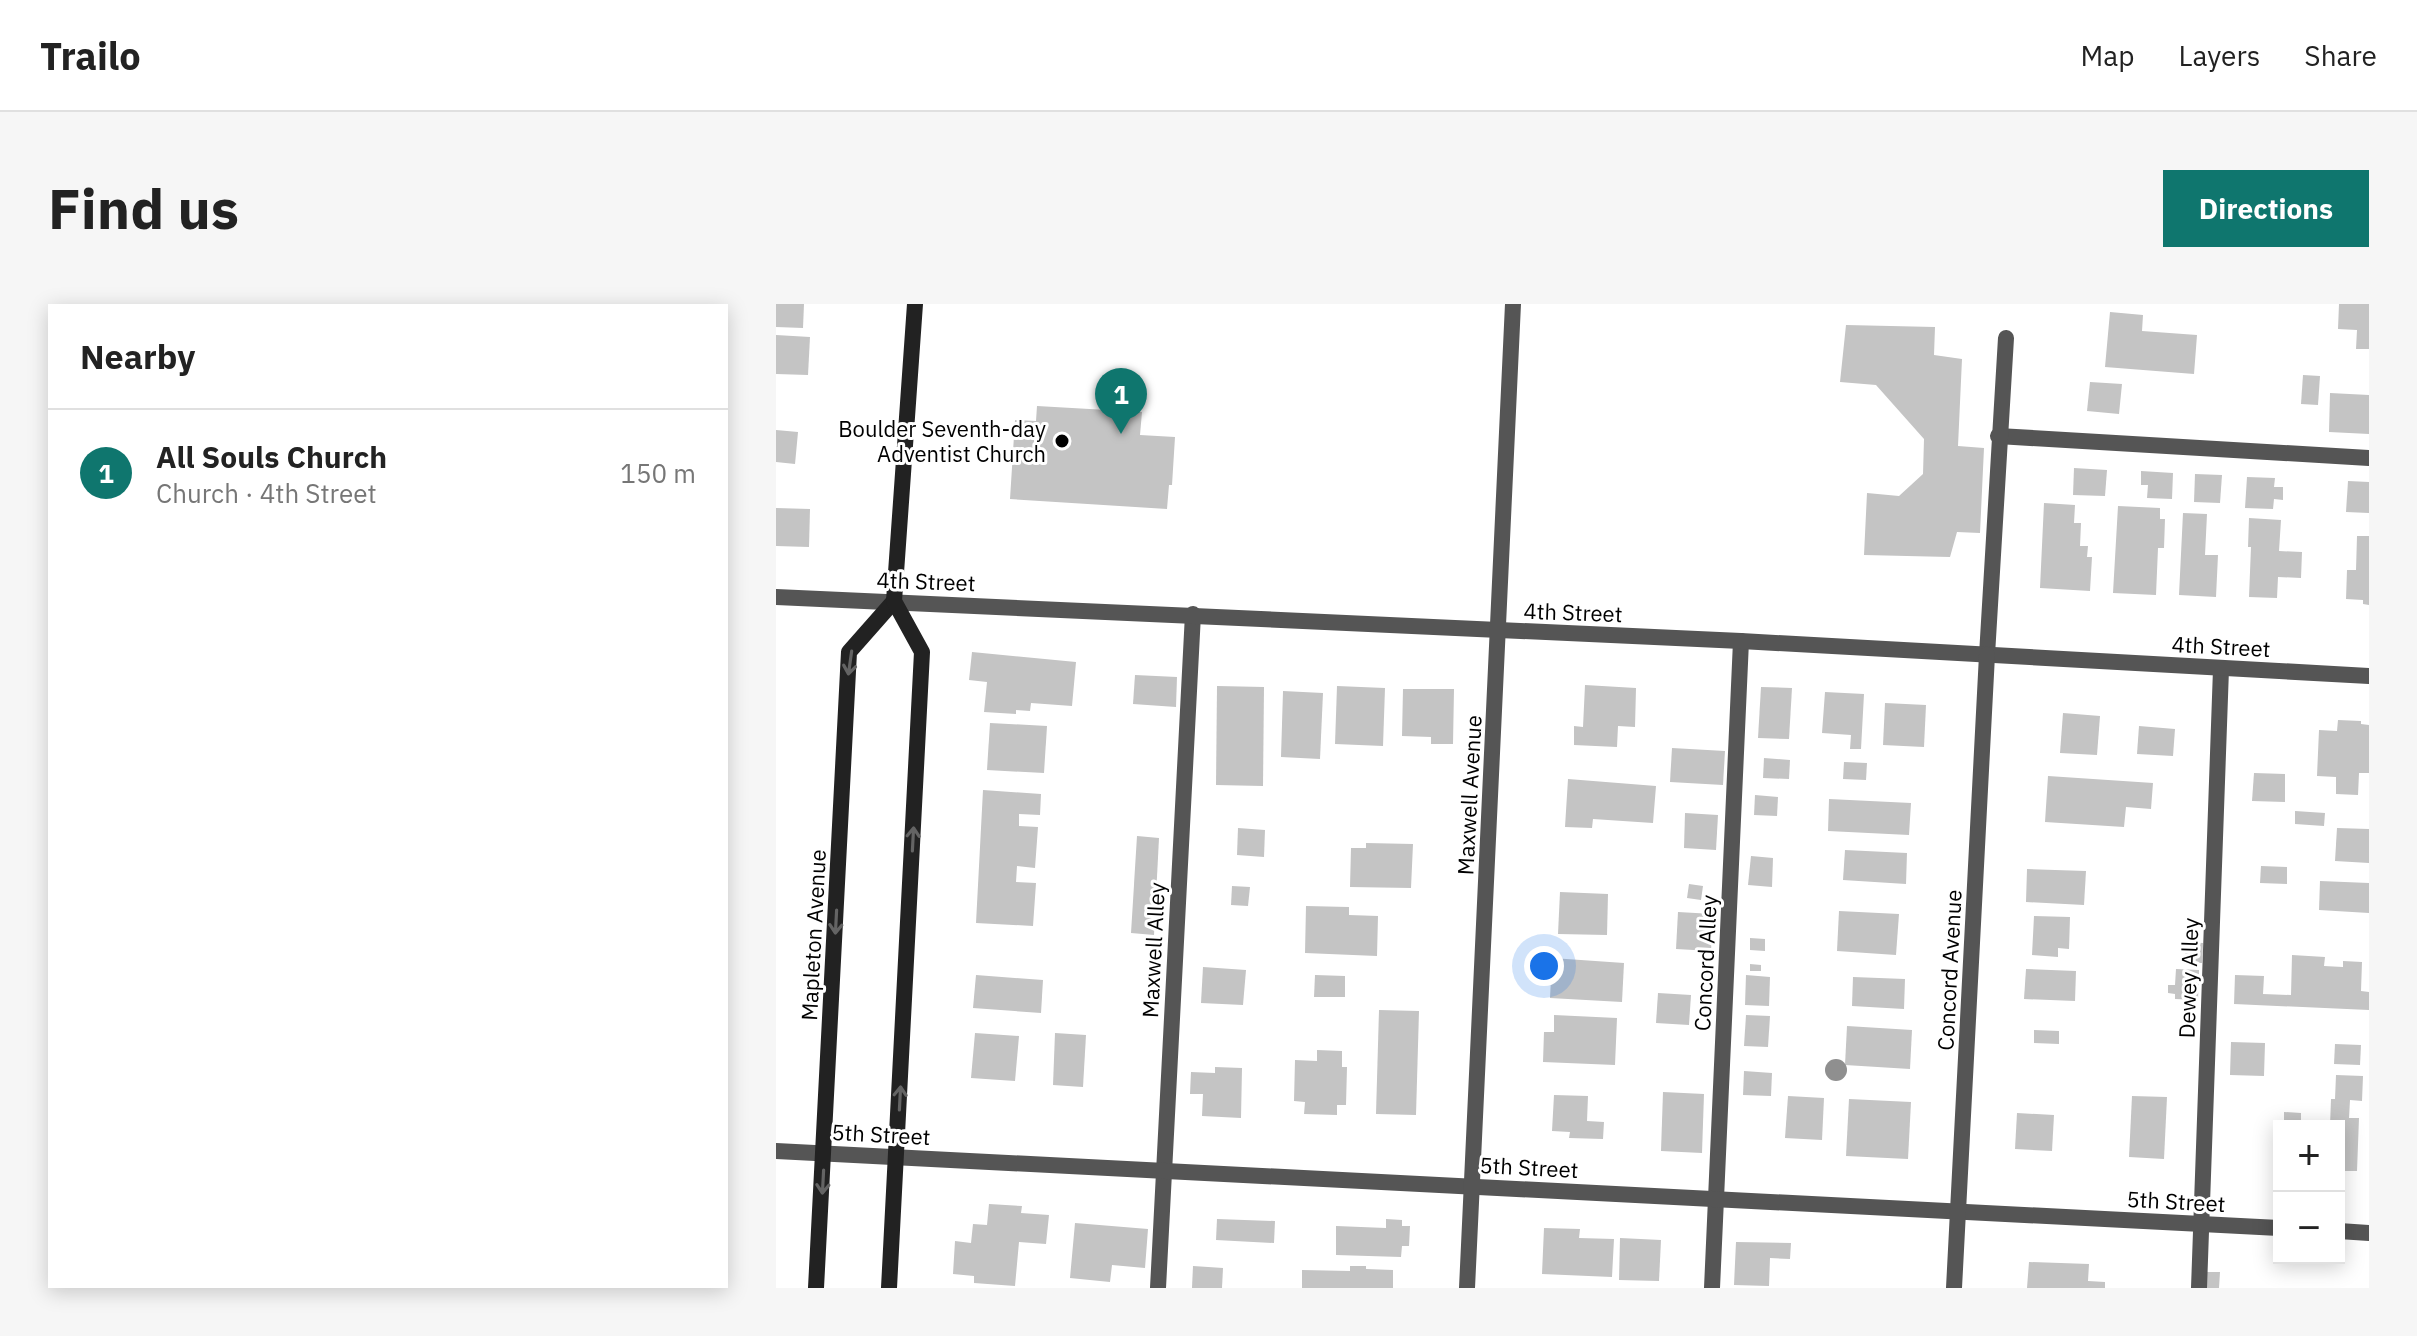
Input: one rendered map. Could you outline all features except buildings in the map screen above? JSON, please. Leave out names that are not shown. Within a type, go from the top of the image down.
[{"type":"street","points":[[889,1288],[922,652],[894,601],[915,304]]},
{"type":"street","name":"Maxwell Avenue","points":[[1467,1288],[1513,304]]},
{"type":"street","name":"Concord Avenue","points":[[1954,1288],[1998,436],[2006,338]]},
{"type":"street","points":[[1998,436],[2369,458]]},
{"type":"street","name":"4th Street","points":[[776,597],[1741,641],[2369,676]]},
{"type":"street","name":"Mapleton Avenue","points":[[816,1288],[849,652],[894,601]]},
{"type":"street","name":"Maxwell Alley","points":[[1158,1288],[1193,614]]},
{"type":"street","name":"Concord Alley","points":[[1712,1288],[1741,641]]},
{"type":"street","name":"Dewey Alley","points":[[2199,1288],[2221,669]]},
{"type":"street","name":"5th Street","points":[[776,1151],[2273,1228]]},
{"type":"street","points":[[2345,1231],[2369,1233]]},
{"type":"place","name":"All Souls Church","points":[[1121,434]]},
{"type":"place","name":"Boulder Seventh-day Adventist Church","points":[[1062,441]]}]
